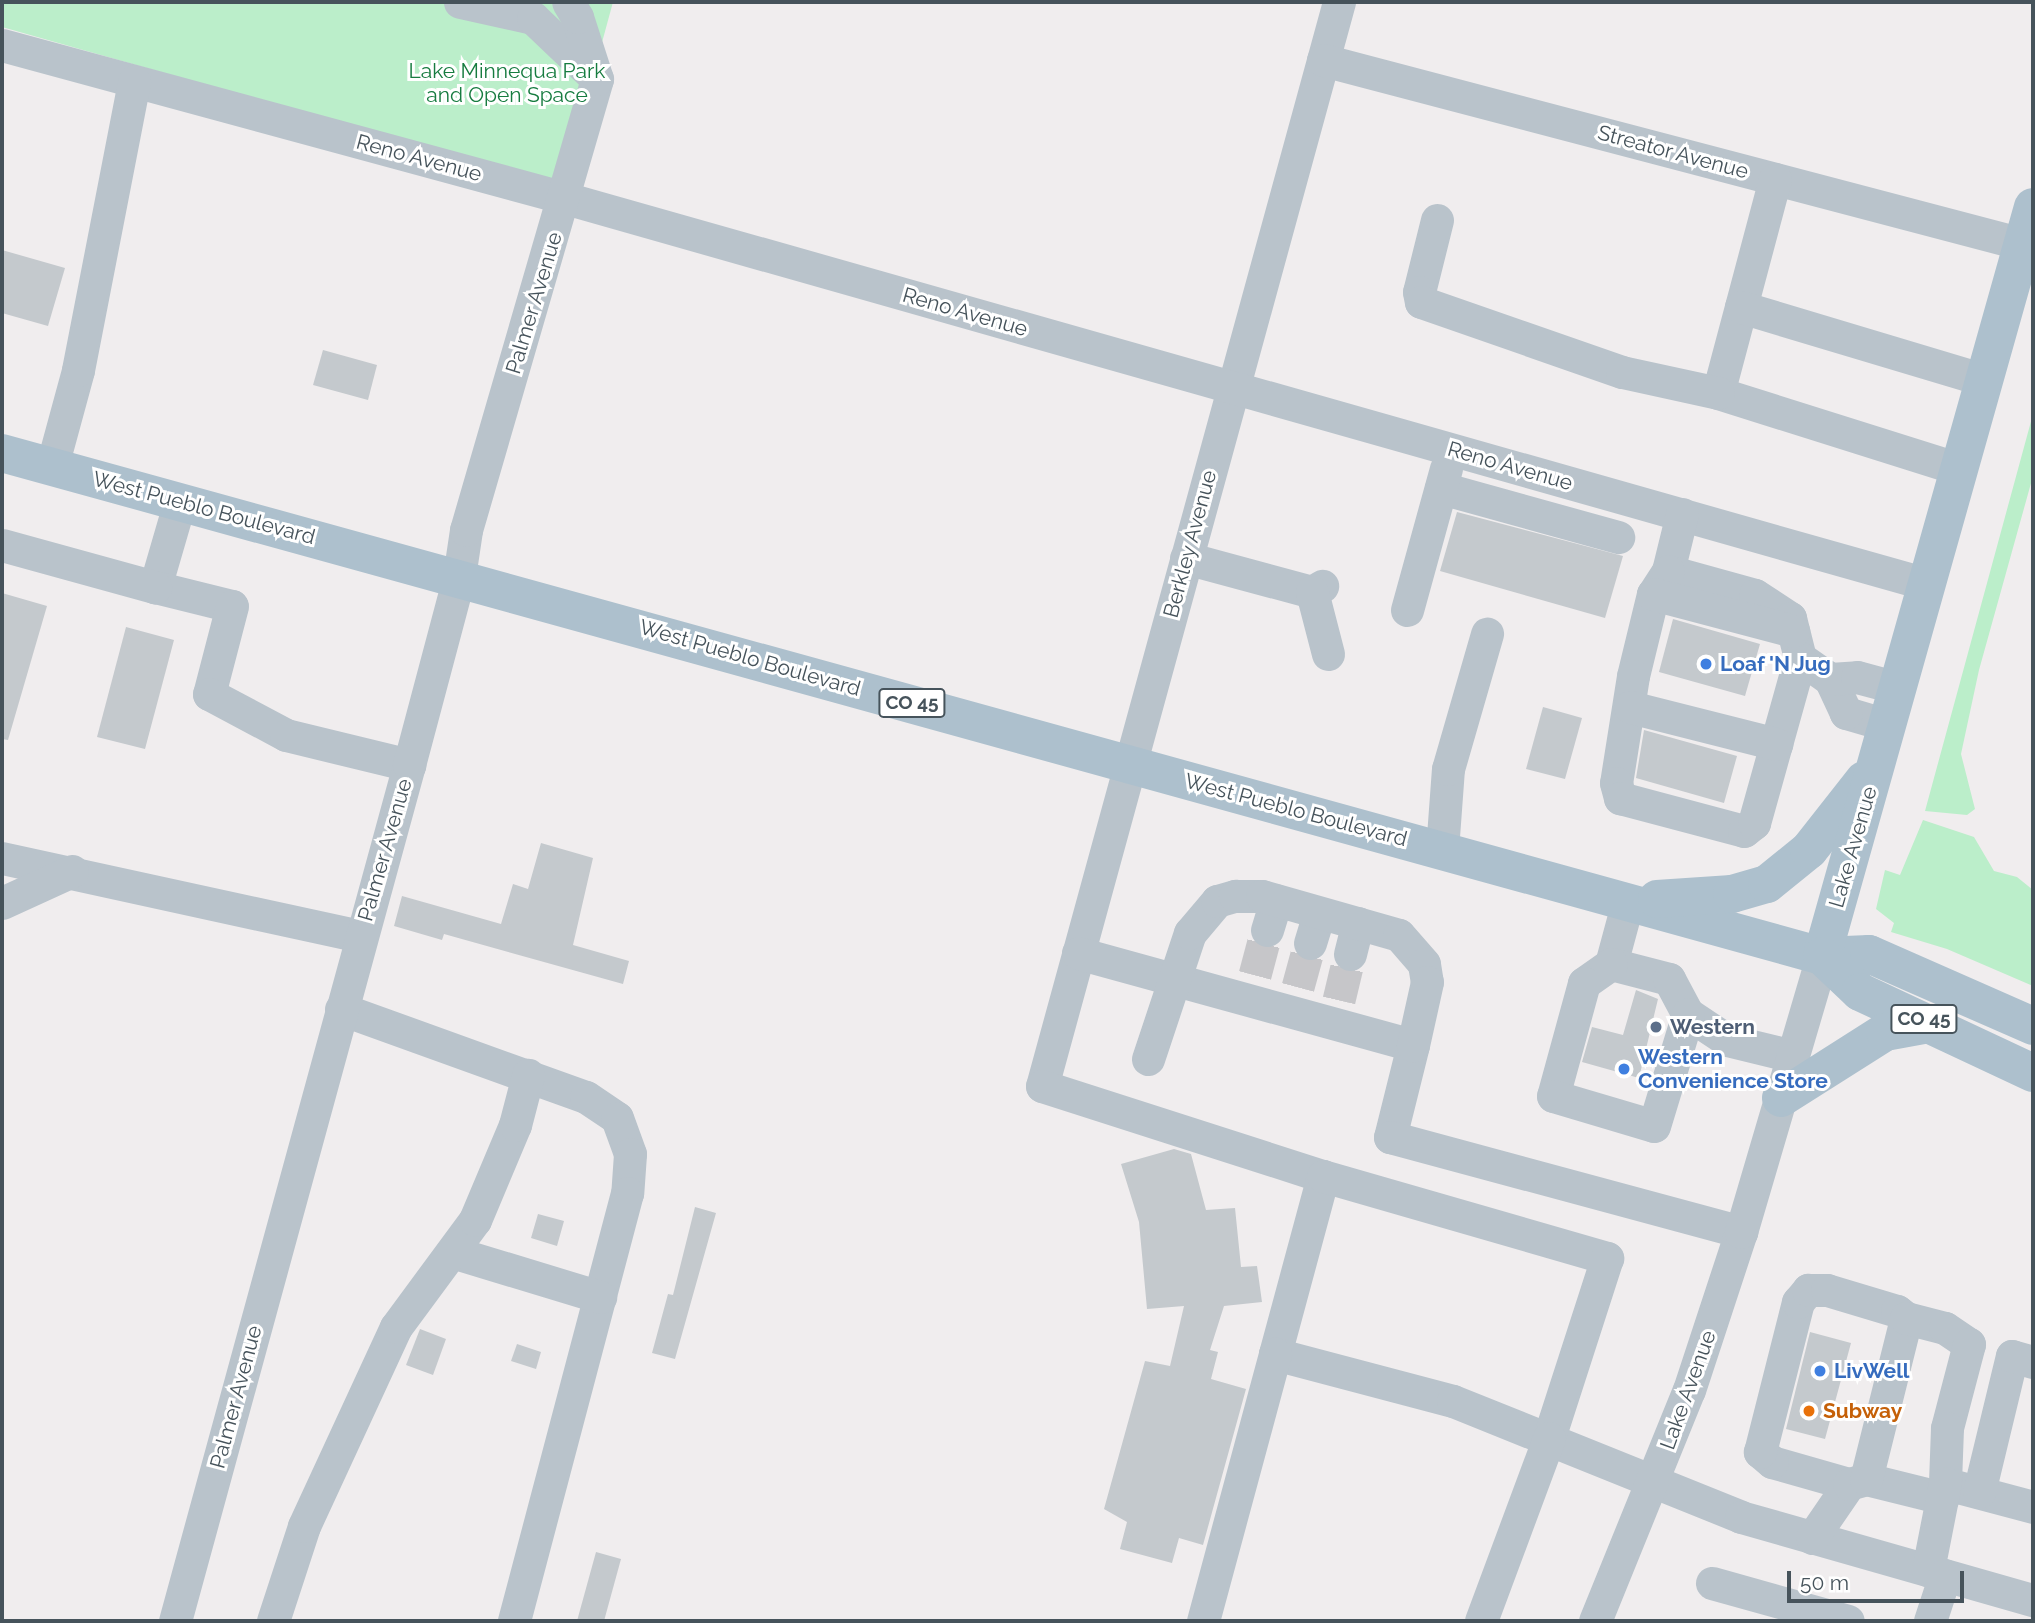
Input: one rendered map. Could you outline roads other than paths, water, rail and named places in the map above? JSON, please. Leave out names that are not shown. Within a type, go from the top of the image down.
[{"type":"main road","name":"Lake Avenue","points":[[1822,956],[2033,207]]},
{"type":"main road","name":"West Pueblo Boulevard","points":[[2,453],[459,577],[1822,956],[1870,954],[2033,1026]]},
{"type":"main road","points":[[1628,901],[1732,894],[1767,884],[1795,864],[1822,835],[1876,765]]},
{"type":"main road","name":"West Pueblo Boulevard","points":[[1822,956],[1860,992],[1934,1023],[2033,1073]]},
{"type":"main road","points":[[1781,1098],[1885,1032],[1934,1023]]},
{"type":"street","points":[[460,2],[533,19],[597,79]]},
{"type":"street","points":[[568,2],[578,18],[597,79]]},
{"type":"street","name":"Berkley Avenue","points":[[1323,1176],[1042,1086],[1339,2]]},
{"type":"street","name":"Reno Avenue","points":[[2,45],[565,198],[1927,584]]},
{"type":"street","name":"Streator Avenue","points":[[1323,60],[2023,244]]},
{"type":"street","name":"Palmer Avenue","points":[[175,1621],[409,765],[459,577],[466,530],[565,198],[597,79]]},
{"type":"street","points":[[52,466],[78,370],[134,81]]},
{"type":"street","points":[[1718,393],[1775,179]]},
{"type":"street","points":[[1437,220],[1419,292],[1421,302],[1622,372],[1718,393],[1959,469]]},
{"type":"street","points":[[1741,307],[1985,380]]},
{"type":"street","points":[[1407,610],[1452,449]]},
{"type":"street","points":[[1441,488],[1618,537]]},
{"type":"street","points":[[155,587],[180,501]]},
{"type":"street","points":[[1661,582],[1755,595],[1790,618],[1797,644],[1776,744],[1754,824],[1744,831],[1620,798],[1616,783],[1630,707],[1661,582],[1682,514]]},
{"type":"street","points":[[2,545],[232,606],[209,694],[286,735],[409,765]]},
{"type":"street","points":[[1186,558],[1317,589],[1328,654]]},
{"type":"street","points":[[1442,850],[1448,769],[1487,634]]},
{"type":"street","points":[[1797,644],[1830,679],[1846,713],[1887,725]]},
{"type":"street","points":[[1830,679],[1857,677],[1898,688]]},
{"type":"street","points":[[1630,707],[1776,744]]},
{"type":"street","points":[[2,858],[72,871],[361,936]]},
{"type":"street","points":[[2,903],[72,871]]},
{"type":"street","points":[[1148,1059],[1172,979],[1190,933],[1217,901],[1235,895],[1272,915],[1354,939],[1399,935],[1424,964],[1427,982],[1390,1137],[1741,1232]]},
{"type":"street","points":[[1628,901],[1611,964],[1584,983],[1553,1096],[1654,1126],[1688,1014]]},
{"type":"street","points":[[1078,953],[1172,979],[1251,987],[1295,999],[1336,1011],[1413,1045]]},
{"type":"street","name":"Lake Avenue","points":[[1595,1621],[1654,1482],[1741,1232],[1822,956]]},
{"type":"street","points":[[1611,964],[1669,979],[1688,1014],[1727,1040],[1793,1056]]},
{"type":"street","points":[[341,1009],[586,1097],[617,1118],[630,1154],[628,1193],[514,1621]]},
{"type":"street","points":[[273,1621],[304,1525],[396,1327],[475,1220],[515,1125],[528,1075]]},
{"type":"street","points":[[1203,1621],[1323,1176],[1607,1258],[1549,1438],[1481,1621]]},
{"type":"street","points":[[452,1252],[600,1297]]},
{"type":"street","points":[[1979,1492],[2022,1359],[1969,1345],[1945,1328],[1906,1318],[1897,1311],[1827,1290],[1808,1290],[1798,1302],[1760,1452],[1772,1462],[1857,1482],[1979,1492],[2033,1507]]},
{"type":"street","points":[[1812,1538],[1857,1482],[1906,1318]]},
{"type":"street","points":[[1930,1621],[1937,1573],[1947,1428],[1969,1345]]},
{"type":"street","points":[[1275,1354],[1453,1401],[1741,1517],[2033,1600]]},
{"type":"street","points":[[1712,1583],[1848,1621]]},
{"type":"tunnel","points":[[1255,975],[1267,930]]},
{"type":"tunnel","points":[[1298,987],[1310,943]]},
{"type":"tunnel","points":[[1339,1000],[1350,954]]},
{"type":"place","name":"Loaf 'N Jug","points":[[1706,664]]},
{"type":"place","name":"Western","points":[[1656,1027]]},
{"type":"place","name":"Western Convenience Store","points":[[1624,1069]]},
{"type":"place","name":"LivWell","points":[[1820,1371]]},
{"type":"place","name":"Subway","points":[[1809,1411]]},
{"type":"park label","name":"Lake Minnequa Park and Open Space","points":[[507,83]]}]
